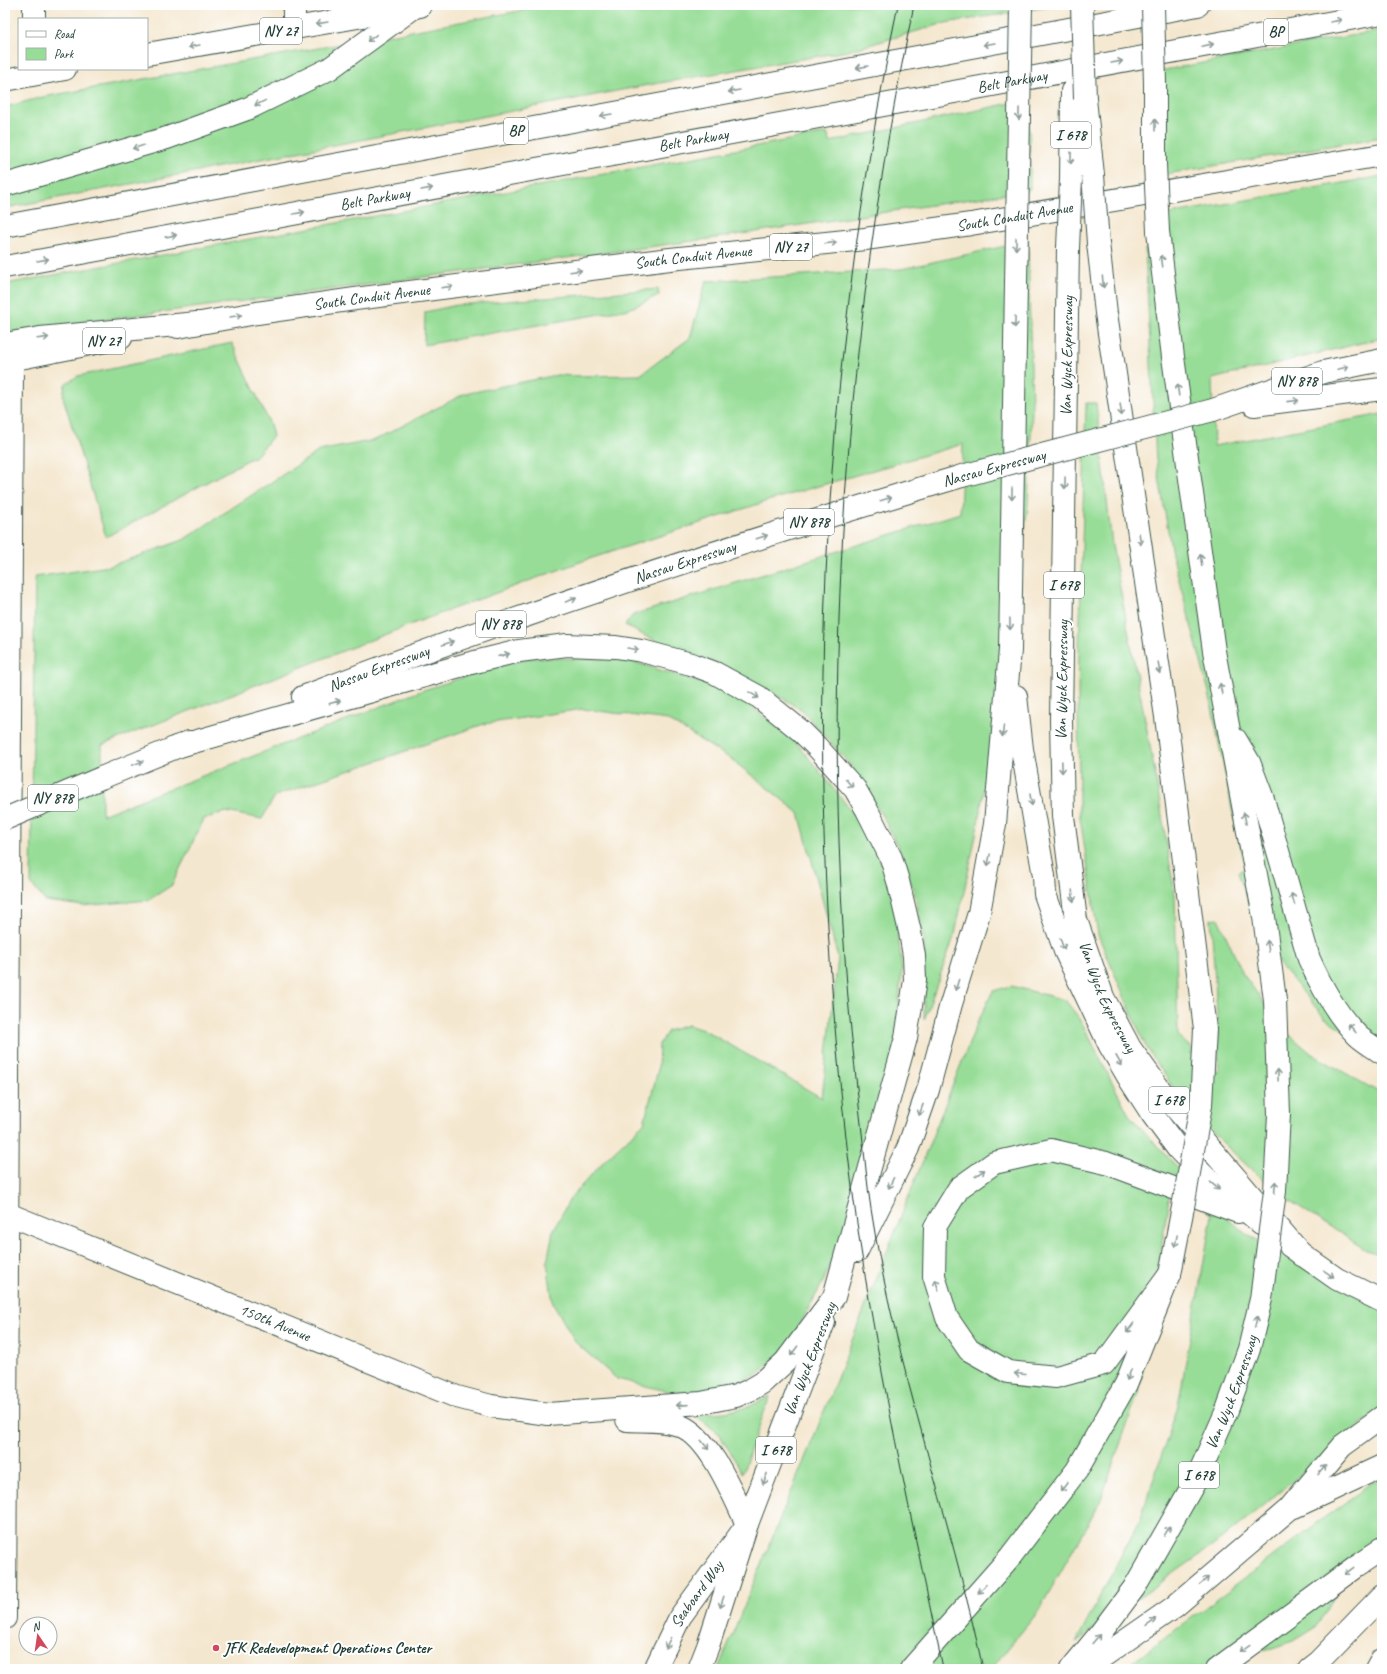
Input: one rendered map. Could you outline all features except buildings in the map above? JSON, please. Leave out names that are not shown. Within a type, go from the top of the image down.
[{"type":"main road","points":[[34,5],[34,18]]},
{"type":"main road","points":[[294,5],[294,28]]},
{"type":"main road","points":[[1021,5],[1010,650],[1022,749],[1044,876],[1045,894],[1065,951],[1110,1046],[1152,1114],[1178,1149],[1208,1179],[1254,1218],[1302,1255],[1337,1279],[1382,1301]]},
{"type":"main road","name":"Van Wyck Expressway","points":[[1072,5],[1079,95],[1071,179],[1068,248],[1061,737],[1063,816],[1076,920],[1103,997],[1130,1048],[1161,1091],[1302,1255]]},
{"type":"main road","points":[[911,1669],[1010,1557],[1077,1470],[1126,1384],[1170,1274],[1201,1105],[1205,1028],[1166,717],[1107,321],[1098,243],[1093,175],[1079,95],[1082,5]]},
{"type":"main road","name":"Van Wyck Expressway","points":[[1071,1669],[1099,1635],[1134,1588],[1197,1478],[1227,1410],[1249,1349],[1261,1299],[1275,1191],[1279,1114],[1274,992],[1264,917],[1208,612],[1173,357],[1158,231],[1155,164],[1153,5]]},
{"type":"main road","name":"BP","points":[[5,226],[1198,5]]},
{"type":"main road","points":[[5,185],[167,138],[247,109],[329,69],[419,6]]},
{"type":"main road","name":"NY 27","points":[[148,54],[419,6]]},
{"type":"main road","name":"Belt Parkway","points":[[5,267],[1382,13]]},
{"type":"main road","points":[[5,80],[34,72],[55,70]]},
{"type":"main road","name":"South Conduit Avenue","points":[[7,355],[40,338],[197,323],[340,301],[499,280],[670,259],[865,239],[963,226],[1382,155]]},
{"type":"main road","points":[[5,1618],[8,1214],[6,1123],[8,677],[7,355]]},
{"type":"main road","name":"Nassau Expressway","points":[[5,819],[176,747],[346,681],[571,600],[804,524],[962,476],[1213,410],[1324,372],[1382,360]]},
{"type":"main road","points":[[1213,410],[1332,397],[1382,389]]},
{"type":"main road","points":[[176,747],[467,664],[519,651],[567,645],[616,647],[642,651],[691,664],[715,673],[759,698],[801,731],[855,789],[867,810],[891,858],[898,881],[914,956],[915,980],[906,1038],[834,1297],[785,1362],[762,1383],[736,1396],[701,1403],[548,1414]]},
{"type":"main road","name":"Van Wyck Expressway","points":[[699,1669],[748,1524],[834,1297],[908,1148],[928,1090],[951,1004],[979,913],[995,824],[1010,650]]},
{"type":"main road","points":[[1228,727],[1249,762],[1263,799],[1309,959],[1320,983],[1342,1016],[1358,1035],[1382,1053]]},
{"type":"main road","points":[[1170,1274],[1104,1364],[1056,1377],[1008,1372],[969,1350],[947,1318],[934,1276],[936,1227],[959,1188],[994,1163],[1051,1150],[1106,1163],[1254,1218]]},
{"type":"main road","name":"150th Avenue","points":[[8,1214],[457,1397],[502,1408],[548,1414]]},
{"type":"main road","points":[[548,1414],[670,1423],[682,1426],[696,1436],[708,1449],[748,1524]]},
{"type":"main road","points":[[1085,1669],[1174,1606],[1288,1510],[1342,1446],[1382,1417]]},
{"type":"main road","points":[[1288,1510],[1382,1466]]},
{"type":"main road","name":"Seaboard Way","points":[[655,1669],[680,1617],[748,1524]]},
{"type":"main road","points":[[1217,1669],[1355,1566],[1382,1549]]},
{"type":"main road","points":[[1309,1669],[1318,1662],[1382,1596]]},
{"type":"main road","points":[[1334,1665],[1350,1629]]},
{"type":"main road","points":[[1377,1669],[1382,1660]]},
{"type":"green space","points":[[551,5],[1061,5],[945,23],[848,51],[648,85],[5,208],[5,107],[43,97]]},
{"type":"green space","points":[[1382,30],[1382,137],[1155,176],[1159,71]]},
{"type":"green space","points":[[1029,99],[1030,190],[716,238],[5,333],[5,284],[827,133],[830,142]]},
{"type":"green space","points":[[1382,176],[1382,338],[1212,379],[1214,446],[1382,414],[1382,1055],[1325,1018],[1275,959],[1251,910],[1238,872],[1246,868],[1234,819],[1209,692],[1172,554],[1156,460],[1145,249],[1159,243],[1157,216]]},
{"type":"green space","points":[[1028,241],[1032,409],[1028,504],[1009,648],[975,840],[955,934],[924,1020],[924,941],[916,899],[903,857],[884,819],[851,766],[801,709],[733,670],[645,636],[625,625],[633,615],[960,513],[963,444],[774,499],[580,562],[412,624],[102,745],[102,815],[423,690],[527,658],[624,659],[732,692],[795,741],[866,829],[892,886],[902,969],[893,1064],[839,1245],[823,1282],[787,1348],[758,1374],[722,1389],[675,1393],[617,1379],[576,1343],[553,1303],[547,1262],[553,1231],[571,1197],[606,1159],[644,1123],[658,1070],[659,1044],[668,1031],[688,1025],[706,1031],[822,1098],[838,958],[799,813],[731,759],[668,720],[583,709],[484,724],[275,796],[262,819],[226,812],[204,819],[172,885],[149,900],[83,906],[45,901],[31,884],[35,577],[110,566],[183,540],[319,451],[375,440],[464,394],[557,375],[640,375],[690,338],[706,281],[901,269]]},
{"type":"green space","points":[[658,289],[659,295],[629,309],[424,345],[425,312],[457,305]]},
{"type":"green space","points":[[232,343],[270,424],[273,436],[257,455],[106,537],[63,397],[65,384],[78,376]]},
{"type":"green space","points":[[1086,403],[1096,403],[1112,545],[1154,767],[1175,895],[1178,1036],[1219,1073],[1211,919],[1218,918],[1243,974],[1270,1011],[1266,1015],[1312,1054],[1382,1094],[1382,1255],[1366,1250],[1272,1189],[1187,1109],[1145,1045],[1098,935],[1079,811],[1078,689]]},
{"type":"green space","points":[[1011,986],[1065,1000],[1080,1019],[1129,1115],[1205,1197],[1246,1234],[1382,1310],[1382,1408],[1217,1543],[1076,1642],[1140,1519],[1178,1406],[1212,1215],[1172,1178],[1140,1387],[1100,1502],[1038,1612],[991,1669],[718,1669],[815,1434],[978,1021],[993,991]]},
{"type":"green space","points":[[770,1396],[742,1474],[736,1461],[718,1433],[694,1414],[725,1412],[748,1407]]},
{"type":"green space","points":[[1382,1478],[1382,1545],[1341,1584],[1326,1612],[1314,1628],[1293,1641],[1266,1650],[1230,1656],[1211,1669],[1124,1669],[1325,1517],[1372,1483]]},
{"type":"tram line","points":[[898,5],[871,147],[850,289],[835,431],[826,574],[823,717],[825,860],[833,1003],[855,1212],[865,1278],[889,1409],[943,1669]]},
{"type":"tram line","points":[[914,5],[890,127],[871,251],[856,374],[845,499],[839,624],[837,748],[840,873],[848,998],[855,1066],[868,1190],[881,1267],[908,1382],[970,1611],[983,1669]]},
{"type":"place","name":"JFK Redevelopment Operations Center","points":[[216,1648]]}]
